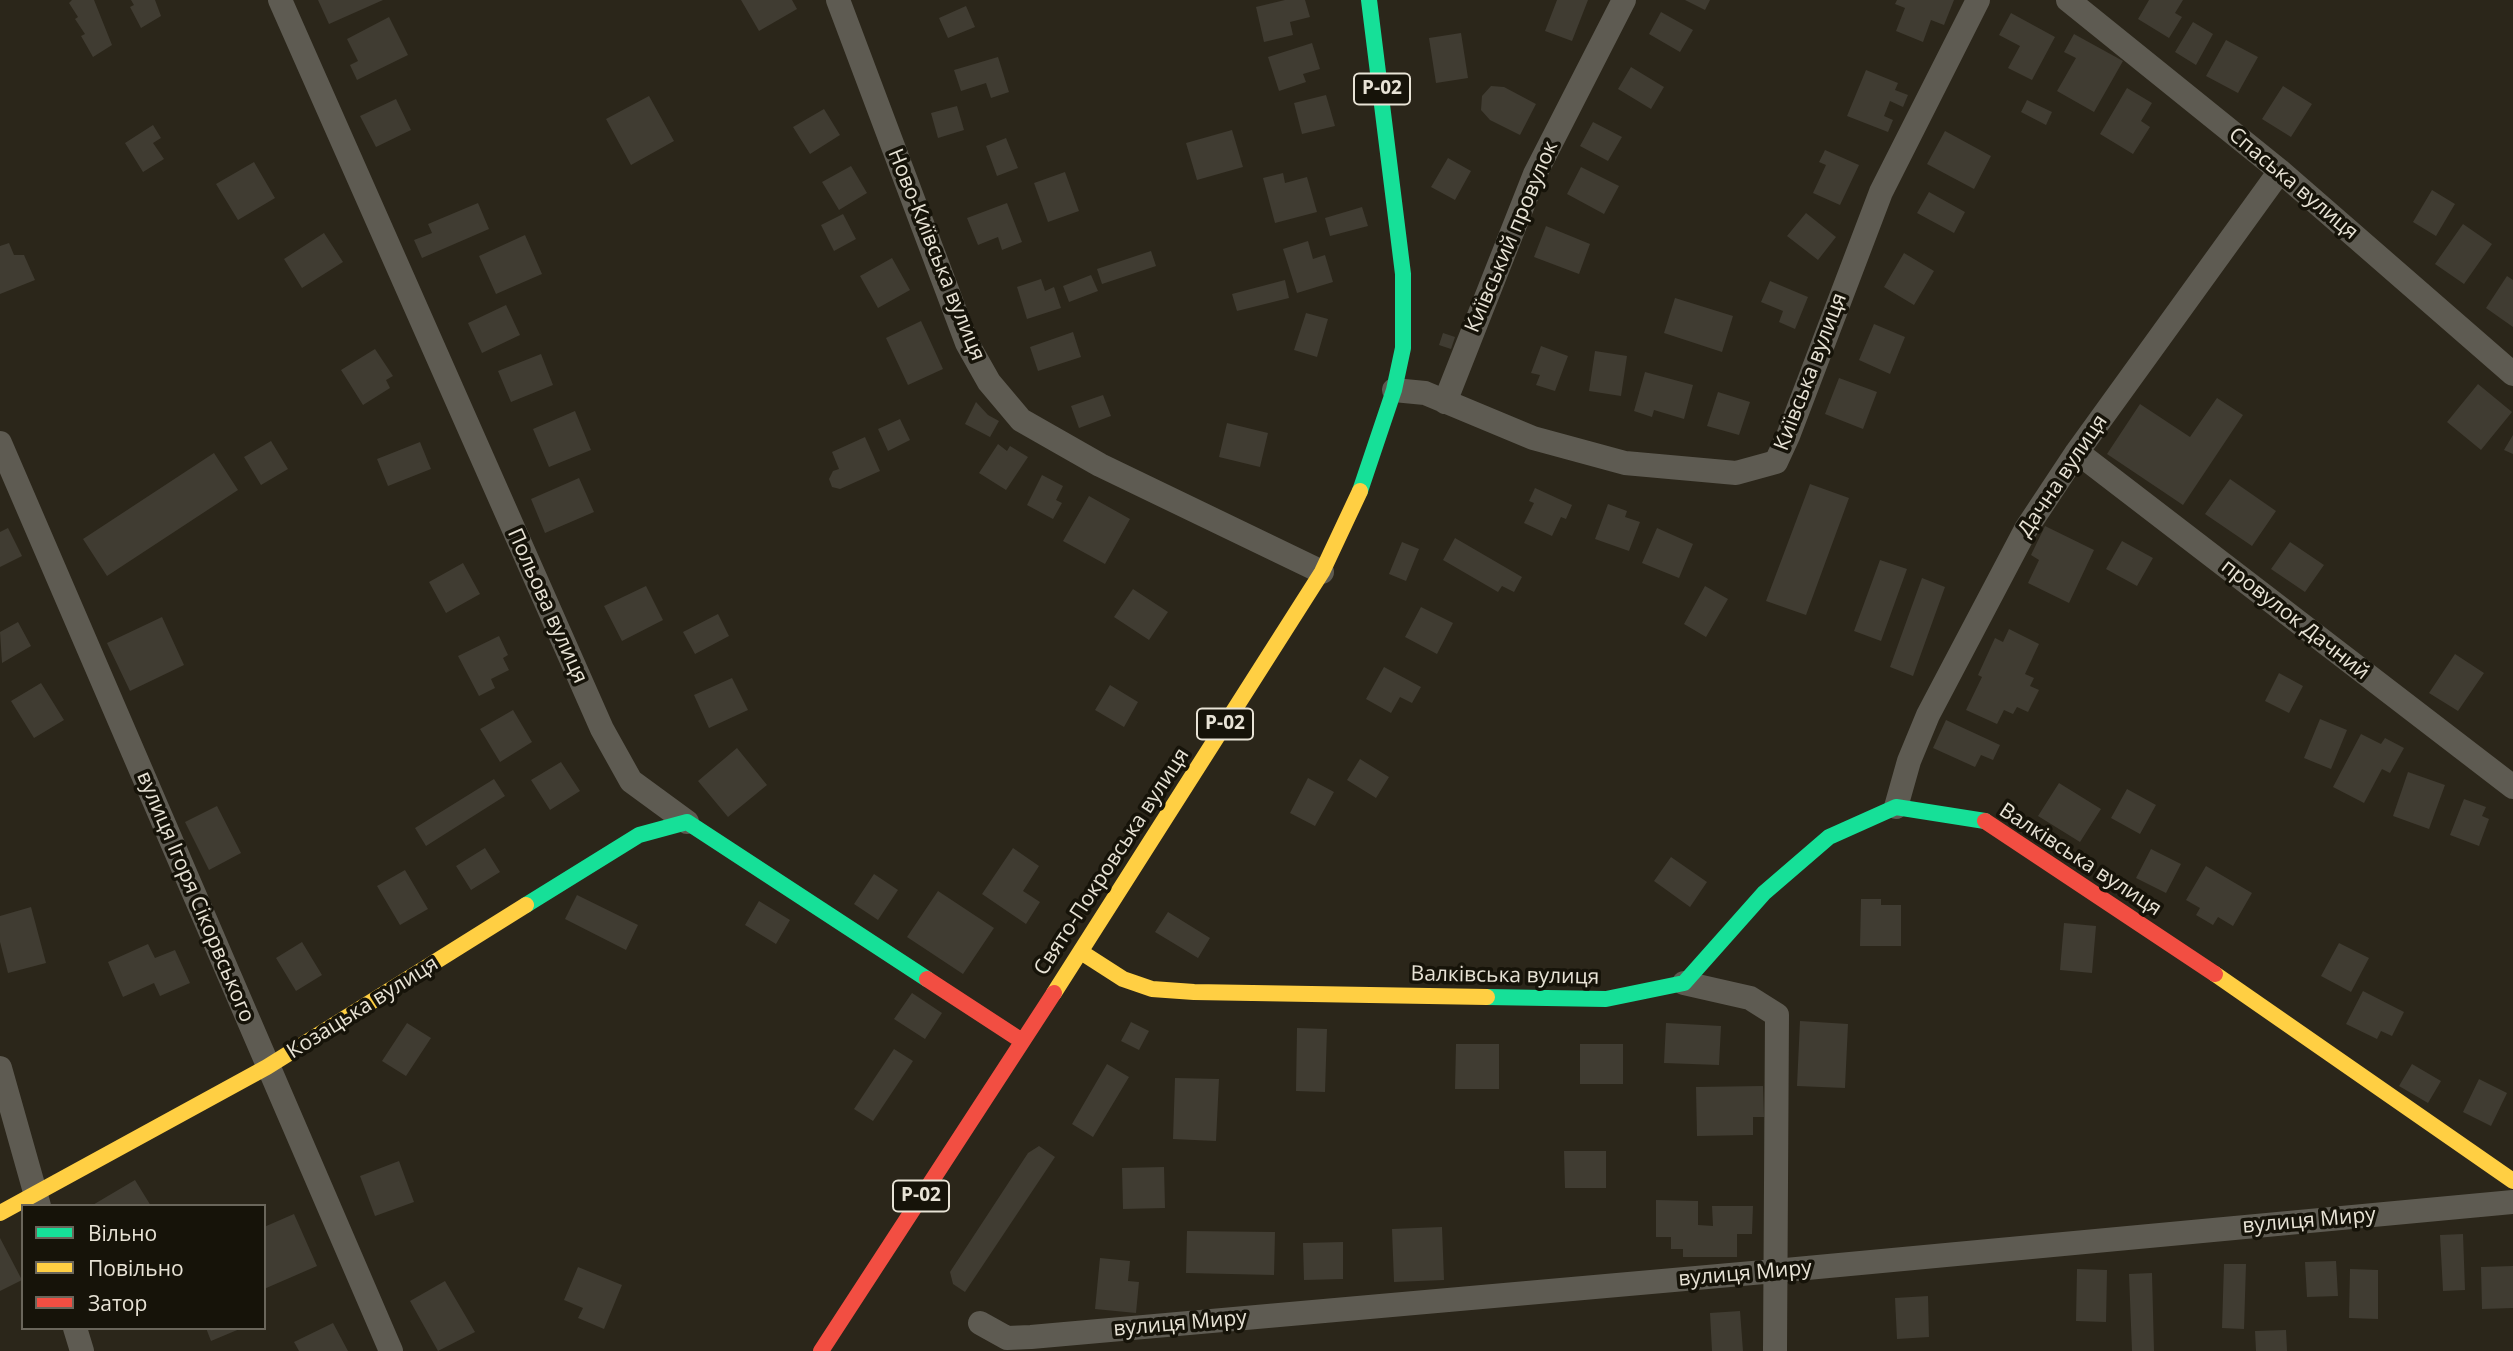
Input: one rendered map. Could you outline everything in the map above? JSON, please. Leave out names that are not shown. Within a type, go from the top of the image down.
[{"type":"street","name":"Польова вулиця","points":[[280,0],[601,729],[631,781],[687,822],[1022,1041]]},
{"type":"street","name":"Ново-Київська вулиця","points":[[838,0],[967,343],[989,382],[1021,420],[1100,465],[1322,572]]},
{"type":"street","name":"Свято-Покровська вулиця","points":[[821,1351],[1081,952],[1322,572],[1356,502],[1394,390],[1403,348],[1404,274],[1370,0]]},
{"type":"street","name":"Київський провулок","points":[[1445,402],[1535,174],[1624,0]]},
{"type":"street","name":"Київська вулиця","points":[[1394,390],[1425,393],[1533,438],[1625,463],[1736,473],[1776,462],[1881,192],[1978,0]]},
{"type":"street","name":"Спаська вулиця","points":[[2068,0],[2280,171],[2513,374]]},
{"type":"street","name":"Дачна вулиця","points":[[1896,807],[1909,761],[1928,715],[2026,529],[2077,452],[2280,171]]},
{"type":"street","name":"вулиця Ігоря Сікорвського","points":[[0,443],[391,1351]]},
{"type":"street","name":"провулок Дачний","points":[[2077,452],[2513,787]]},
{"type":"street","points":[[1775,1351],[1777,1016],[1750,998],[1684,983],[1764,893],[1829,837],[1896,807]]},
{"type":"street","name":"Валківська вулиця","points":[[1896,807],[1988,822],[2279,1017],[2513,1181]]},
{"type":"street","name":"Козацька вулиця","points":[[37,1199],[267,1067],[639,835],[687,822]]},
{"type":"street","name":"Валківська вулиця","points":[[1081,952],[1123,979],[1152,989],[1194,992],[1606,999],[1684,983]]},
{"type":"street","points":[[0,1068],[37,1199]]},
{"type":"street","name":"вулиця Миру","points":[[980,1323],[1007,1338],[1031,1337],[2513,1202]]},
{"type":"street","name":"Козацька вулиця","points":[[0,1213],[21,1205]]},
{"type":"street","points":[[76,1330],[82,1351]]},
{"type":"building","points":[[72,0],[94,0],[112,45],[93,57],[81,36],[85,34],[75,19],[78,17],[69,3]]},
{"type":"building","points":[[131,0],[155,0],[161,16],[141,28],[130,7],[134,5]]},
{"type":"building","points":[[318,0],[383,0],[329,24]]},
{"type":"building","points":[[741,0],[792,0],[797,9],[759,31]]},
{"type":"building","points":[[1285,0],[1305,0],[1310,17],[1290,22],[1293,35],[1264,42],[1256,7]]},
{"type":"building","points":[[1557,0],[1588,0],[1572,41],[1545,31]]},
{"type":"building","points":[[1685,0],[1710,0],[1705,10]]},
{"type":"building","points":[[1897,0],[1954,0],[1944,25],[1931,20],[1923,42],[1896,31],[1905,8],[1895,4]]},
{"type":"building","points":[[2149,0],[2183,0],[2175,13],[2182,17],[2169,38],[2138,19]]},
{"type":"building","points":[[966,6],[975,27],[948,38],[939,18]]},
{"type":"building","points":[[1661,12],[1693,30],[1680,52],[1649,34]]},
{"type":"building","points":[[2011,13],[2055,37],[2032,80],[2008,68],[2020,46],[1999,35]]},
{"type":"building","points":[[389,17],[408,55],[357,80],[350,65],[358,61],[347,39]]},
{"type":"building","points":[[2193,22],[2213,34],[2196,65],[2175,52]]},
{"type":"building","points":[[1461,33],[1468,78],[1436,83],[1429,38]]},
{"type":"building","points":[[2074,34],[2123,61],[2094,112],[2057,91],[2076,58],[2064,52]]},
{"type":"building","points":[[2226,40],[2258,57],[2238,93],[2206,76]]},
{"type":"building","points":[[1312,43],[1320,69],[1303,74],[1306,82],[1279,91],[1268,57]]},
{"type":"building","points":[[998,57],[1009,92],[991,98],[986,83],[961,91],[954,70]]},
{"type":"building","points":[[1631,67],[1664,87],[1651,109],[1618,89]]},
{"type":"building","points":[[1866,70],[1898,83],[1895,90],[1908,95],[1903,107],[1890,101],[1884,116],[1893,120],[1888,132],[1847,116]]},
{"type":"building","points":[[1491,86],[1504,87],[1536,104],[1520,135],[1490,120],[1481,110],[1482,96]]},
{"type":"building","points":[[2283,86],[2312,104],[2291,137],[2262,119]]},
{"type":"building","points":[[2127,88],[2152,103],[2141,121],[2150,127],[2133,154],[2100,134]]},
{"type":"building","points":[[1326,95],[1335,126],[1302,134],[1294,103]]},
{"type":"building","points":[[649,96],[674,141],[631,165],[606,119]]},
{"type":"building","points":[[396,99],[411,130],[376,147],[360,116]]},
{"type":"building","points":[[2027,100],[2052,112],[2046,125],[2021,112]]},
{"type":"building","points":[[957,106],[964,130],[938,138],[931,113]]},
{"type":"building","points":[[824,109],[840,135],[810,154],[793,127]]},
{"type":"building","points":[[1593,122],[1622,137],[1608,161],[1580,146]]},
{"type":"building","points":[[153,125],[161,138],[153,143],[164,159],[143,172],[125,143]]},
{"type":"building","points":[[1232,130],[1243,167],[1197,180],[1186,143]]},
{"type":"building","points":[[1945,131],[1991,156],[1974,189],[1927,164]]},
{"type":"building","points":[[1006,138],[1018,168],[997,176],[986,146]]},
{"type":"building","points":[[1825,150],[1859,165],[1840,205],[1813,193],[1826,165],[1819,162]]},
{"type":"building","points":[[1448,158],[1471,171],[1455,200],[1431,187]]},
{"type":"building","points":[[254,162],[275,198],[238,220],[216,184]]},
{"type":"building","points":[[851,166],[867,193],[839,210],[822,182]]},
{"type":"building","points":[[1581,167],[1619,186],[1604,214],[1567,194]]},
{"type":"building","points":[[1065,172],[1079,211],[1048,222],[1034,183]]},
{"type":"building","points":[[1283,173],[1285,183],[1307,177],[1317,212],[1275,223],[1263,178]]},
{"type":"building","points":[[2432,190],[2455,204],[2436,236],[2413,222]]},
{"type":"building","points":[[1929,192],[1965,212],[1954,233],[1917,213]]},
{"type":"building","points":[[478,203],[489,229],[422,258],[414,240],[432,233],[428,224]]},
{"type":"building","points":[[1007,203],[1022,242],[1002,250],[998,237],[978,245],[967,218]]},
{"type":"building","points":[[1362,207],[1368,226],[1330,236],[1325,218]]},
{"type":"building","points":[[1806,213],[1836,237],[1818,260],[1787,236]]},
{"type":"building","points":[[843,214],[856,239],[834,251],[821,225]]},
{"type":"building","points":[[2463,224],[2492,244],[2464,284],[2435,264]]},
{"type":"building","points":[[1546,226],[1590,244],[1579,274],[1534,257]]},
{"type":"building","points":[[324,233],[343,262],[302,288],[284,259]]},
{"type":"building","points":[[525,235],[542,274],[496,294],[479,256]]},
{"type":"building","points":[[1308,241],[1313,259],[1325,255],[1333,282],[1297,293],[1283,249]]},
{"type":"building","points":[[9,243],[14,255],[24,255],[35,280],[0,294],[0,246]]},
{"type":"building","points":[[1151,251],[1156,266],[1102,284],[1097,269]]},
{"type":"building","points":[[1904,253],[1934,271],[1914,305],[1884,287]]},
{"type":"building","points":[[892,258],[910,290],[878,308],[860,276]]},
{"type":"building","points":[[1091,275],[1098,291],[1069,302],[1063,286]]},
{"type":"building","points":[[2507,276],[2513,280],[2513,327],[2486,308]]},
{"type":"building","points":[[1041,279],[1045,291],[1054,287],[1061,308],[1027,319],[1017,287]]},
{"type":"building","points":[[1285,280],[1289,298],[1237,311],[1232,294]]},
{"type":"building","points":[[1770,281],[1808,297],[1795,329],[1779,322],[1783,311],[1761,302]]},
{"type":"building","points":[[1675,298],[1733,316],[1722,352],[1664,333]]},
{"type":"building","points":[[506,305],[520,335],[482,353],[468,323]]},
{"type":"building","points":[[1306,313],[1328,319],[1317,357],[1294,350]]},
{"type":"building","points":[[921,321],[943,369],[908,385],[886,338]]},
{"type":"building","points":[[1874,324],[1905,337],[1890,374],[1859,360]]},
{"type":"building","points":[[1073,332],[1081,357],[1038,371],[1030,347]]},
{"type":"building","points":[[1443,333],[1455,337],[1451,349],[1439,345]]},
{"type":"building","points":[[1541,346],[1568,356],[1555,391],[1536,385],[1540,375],[1531,373]]},
{"type":"building","points":[[375,349],[393,376],[386,380],[390,388],[363,405],[341,370]]},
{"type":"building","points":[[1595,351],[1627,356],[1621,396],[1589,391]]},
{"type":"building","points":[[541,354],[553,385],[511,402],[498,371]]},
{"type":"building","points":[[1645,372],[1693,385],[1684,419],[1654,410],[1652,417],[1634,411]]},
{"type":"building","points":[[1839,378],[1877,392],[1863,429],[1825,414]]},
{"type":"building","points":[[2478,384],[2512,412],[2481,450],[2447,422]]},
{"type":"building","points":[[1718,392],[1750,402],[1739,435],[1707,426]]},
{"type":"building","points":[[1103,395],[1111,416],[1079,428],[1071,406]]},
{"type":"building","points":[[2217,398],[2243,415],[2183,505],[2107,454],[2140,404],[2190,437]]},
{"type":"building","points":[[976,402],[988,415],[999,421],[990,437],[965,424]]},
{"type":"building","points":[[575,411],[591,450],[549,467],[533,429]]},
{"type":"building","points":[[900,419],[910,440],[888,451],[878,429]]},
{"type":"building","points":[[1227,423],[1268,433],[1260,467],[1219,457]]},
{"type":"building","points":[[2513,435],[2513,454],[2504,450]]},
{"type":"building","points":[[865,437],[880,471],[840,489],[832,487],[829,479],[833,471],[839,469],[832,452]]},
{"type":"building","points":[[271,441],[288,469],[261,485],[244,457]]},
{"type":"building","points":[[420,442],[431,469],[388,486],[377,459]]},
{"type":"building","points":[[998,444],[1007,451],[1010,446],[1028,457],[1006,490],[979,473]]},
{"type":"building","points":[[214,453],[238,490],[107,576],[83,539]]},
{"type":"building","points":[[1042,475],[1063,486],[1056,500],[1062,503],[1053,519],[1027,505]]},
{"type":"building","points":[[579,478],[594,512],[545,533],[531,499]]},
{"type":"building","points":[[2230,479],[2276,511],[2252,546],[2205,514]]},
{"type":"building","points":[[1810,484],[1849,498],[1806,615],[1766,601]]},
{"type":"building","points":[[1535,488],[1572,505],[1566,519],[1561,517],[1552,536],[1524,523],[1534,503],[1529,501]]},
{"type":"building","points":[[1089,496],[1130,519],[1105,564],[1063,541]]},
{"type":"building","points":[[1608,504],[1627,511],[1625,517],[1640,522],[1629,551],[1595,539]]},
{"type":"building","points":[[2045,526],[2094,550],[2069,603],[2028,583],[2039,560],[2031,555]]},
{"type":"building","points":[[8,528],[22,556],[0,567],[0,532]]},
{"type":"building","points":[[1657,528],[1693,544],[1679,578],[1642,563]]},
{"type":"building","points":[[1455,538],[1522,577],[1514,592],[1502,586],[1498,592],[1443,560]]},
{"type":"building","points":[[2122,541],[2153,558],[2137,586],[2106,569]]},
{"type":"building","points":[[1402,542],[1419,549],[1406,581],[1389,574]]},
{"type":"building","points":[[2290,542],[2324,565],[2305,592],[2271,569]]},
{"type":"building","points":[[1880,560],[1907,569],[1881,641],[1854,631]]},
{"type":"building","points":[[463,563],[480,594],[446,613],[429,582]]},
{"type":"building","points":[[1922,578],[1945,587],[1913,676],[1890,667]]},
{"type":"building","points":[[646,586],[663,620],[622,641],[604,606]]},
{"type":"building","points":[[1705,586],[1728,599],[1706,637],[1684,624]]},
{"type":"building","points":[[1133,589],[1168,612],[1149,640],[1114,617]]},
{"type":"building","points":[[1421,607],[1453,623],[1437,654],[1405,637]]},
{"type":"building","points":[[718,614],[729,636],[695,654],[683,632]]},
{"type":"building","points":[[162,617],[184,665],[130,691],[107,643]]},
{"type":"building","points":[[18,622],[31,646],[2,663],[0,632]]},
{"type":"building","points":[[2009,629],[2039,644],[2025,674],[2034,678],[2030,686],[2039,690],[2028,712],[2017,707],[2013,714],[2004,710],[1997,724],[1966,710],[1982,677],[1978,675],[1995,638],[2003,642]]},
{"type":"building","points":[[499,636],[508,655],[503,658],[509,670],[491,679],[495,688],[479,696],[458,656]]},
{"type":"building","points":[[2455,654],[2484,673],[2458,711],[2429,693]]},
{"type":"building","points":[[1384,667],[1421,687],[1412,703],[1400,697],[1391,713],[1366,699]]},
{"type":"building","points":[[2279,673],[2303,686],[2289,713],[2265,701]]},
{"type":"building","points":[[732,678],[748,710],[709,728],[694,695]]},
{"type":"building","points":[[41,683],[64,720],[34,738],[11,701]]},
{"type":"building","points":[[1110,685],[1138,702],[1124,727],[1095,710]]},
{"type":"building","points":[[513,710],[532,742],[500,762],[480,729]]},
{"type":"building","points":[[2320,719],[2347,730],[2331,769],[2304,758]]},
{"type":"building","points":[[1946,720],[2000,745],[1993,760],[1981,755],[1975,767],[1933,748]]},
{"type":"building","points":[[2361,734],[2381,744],[2385,738],[2404,748],[2390,773],[2382,769],[2364,803],[2333,787]]},
{"type":"building","points":[[737,748],[767,785],[728,817],[698,781]]},
{"type":"building","points":[[1360,759],[1389,777],[1376,798],[1347,780]]},
{"type":"building","points":[[561,762],[580,791],[550,810],[531,780]]},
{"type":"building","points":[[2408,772],[2445,785],[2429,829],[2393,816]]},
{"type":"building","points":[[1308,778],[1334,792],[1315,826],[1290,813]]},
{"type":"building","points":[[494,779],[505,796],[426,846],[415,828]]},
{"type":"building","points":[[2059,783],[2101,809],[2080,842],[2038,816]]},
{"type":"building","points":[[2127,789],[2156,805],[2140,834],[2111,818]]},
{"type":"building","points":[[2464,799],[2486,807],[2482,816],[2489,819],[2479,846],[2450,835]]},
{"type":"building","points":[[217,806],[241,853],[209,870],[185,822]]},
{"type":"building","points":[[485,848],[500,872],[471,890],[456,866]]},
{"type":"building","points":[[1013,848],[1039,866],[1023,891],[1040,902],[1026,924],[982,894]]},
{"type":"building","points":[[2151,849],[2181,864],[2166,893],[2136,878]]},
{"type":"building","points":[[1671,857],[1707,882],[1690,907],[1654,881]]},
{"type":"building","points":[[2206,866],[2252,893],[2233,926],[2218,917],[2213,925],[2196,915],[2200,908],[2186,900]]},
{"type":"building","points":[[405,870],[428,909],[400,925],[377,886]]},
{"type":"building","points":[[874,874],[898,890],[878,920],[854,904]]},
{"type":"building","points":[[938,891],[994,928],[963,974],[907,937]]},
{"type":"building","points":[[577,895],[638,925],[626,950],[565,919]]},
{"type":"building","points":[[1861,899],[1881,899],[1881,905],[1901,905],[1901,946],[1860,946]]},
{"type":"building","points":[[759,901],[790,920],[776,944],[745,925]]},
{"type":"building","points":[[31,907],[46,963],[8,973],[0,942],[0,916]]},
{"type":"building","points":[[1168,912],[1210,938],[1198,958],[1155,932]]},
{"type":"building","points":[[2064,923],[2096,926],[2092,973],[2060,970]]},
{"type":"building","points":[[302,942],[322,975],[296,991],[276,958]]},
{"type":"building","points":[[2339,943],[2369,958],[2351,992],[2321,976]]},
{"type":"building","points":[[148,944],[155,958],[175,950],[190,983],[160,996],[154,983],[123,997],[108,962]]},
{"type":"building","points":[[2363,991],[2404,1012],[2392,1036],[2381,1031],[2377,1039],[2346,1024]]},
{"type":"building","points":[[912,993],[942,1013],[925,1039],[894,1019]]},
{"type":"building","points":[[1800,1021],[1848,1024],[1845,1088],[1797,1086]]},
{"type":"building","points":[[1131,1022],[1149,1031],[1139,1050],[1121,1041]]},
{"type":"building","points":[[407,1023],[431,1038],[406,1076],[382,1061]]},
{"type":"building","points":[[1666,1023],[1721,1026],[1719,1065],[1664,1063]]},
{"type":"building","points":[[1297,1028],[1327,1029],[1325,1092],[1296,1091]]},
{"type":"building","points":[[1456,1044],[1499,1044],[1499,1089],[1455,1089]]},
{"type":"building","points":[[1580,1044],[1623,1044],[1623,1084],[1580,1084]]},
{"type":"building","points":[[894,1049],[913,1061],[873,1121],[854,1109]]},
{"type":"building","points":[[1107,1064],[1129,1077],[1093,1137],[1072,1124]]},
{"type":"building","points":[[2412,1064],[2441,1081],[2428,1103],[2399,1086]]},
{"type":"building","points":[[1175,1078],[1219,1079],[1216,1141],[1173,1139]]},
{"type":"building","points":[[2479,1079],[2507,1093],[2491,1126],[2463,1112]]},
{"type":"building","points":[[1763,1086],[1764,1117],[1753,1117],[1753,1135],[1697,1136],[1696,1087]]},
{"type":"building","points":[[1039,1146],[1055,1157],[965,1292],[953,1284],[950,1272],[1028,1153]]},
{"type":"building","points":[[1564,1151],[1606,1151],[1606,1188],[1565,1188]]},
{"type":"building","points":[[399,1161],[414,1202],[375,1216],[360,1176]]},
{"type":"building","points":[[1164,1167],[1165,1208],[1123,1209],[1122,1168]]},
{"type":"building","points":[[135,1180],[150,1204],[94,1204]]},
{"type":"building","points":[[1656,1200],[1698,1201],[1698,1225],[1713,1226],[1712,1206],[1753,1206],[1752,1234],[1737,1234],[1737,1257],[1683,1257],[1683,1249],[1671,1249],[1671,1237],[1656,1237]]},
{"type":"building","points":[[294,1214],[317,1266],[266,1288],[266,1226]]},
{"type":"building","points":[[1442,1227],[1444,1280],[1394,1282],[1392,1229]]},
{"type":"building","points":[[1187,1231],[1275,1232],[1274,1275],[1186,1273]]},
{"type":"building","points":[[2463,1234],[2465,1290],[2443,1291],[2440,1235]]},
{"type":"building","points":[[0,1238],[21,1280],[0,1291]]},
{"type":"building","points":[[1343,1242],[1343,1279],[1304,1280],[1303,1243]]},
{"type":"building","points":[[1100,1258],[1130,1261],[1128,1281],[1139,1282],[1136,1313],[1095,1309]]},
{"type":"building","points":[[2336,1261],[2338,1296],[2307,1297],[2305,1262]]},
{"type":"building","points":[[2224,1264],[2246,1264],[2244,1329],[2222,1328]]},
{"type":"building","points":[[2513,1266],[2513,1308],[2482,1309],[2481,1267]]},
{"type":"building","points":[[578,1267],[622,1285],[604,1329],[578,1318],[583,1308],[564,1300]]},
{"type":"building","points":[[2077,1269],[2107,1270],[2106,1322],[2076,1321]]},
{"type":"building","points":[[2350,1269],[2378,1270],[2378,1319],[2349,1318]]},
{"type":"building","points":[[2152,1273],[2154,1351],[2132,1351],[2129,1274]]},
{"type":"building","points":[[445,1281],[475,1332],[438,1351],[410,1301]]},
{"type":"building","points":[[1928,1296],[1929,1337],[1897,1339],[1895,1298]]},
{"type":"building","points":[[1740,1311],[1743,1351],[1712,1351],[1710,1313]]},
{"type":"building","points":[[333,1323],[348,1351],[299,1351],[294,1342]]},
{"type":"building","points":[[207,1330],[237,1330],[211,1341]]},
{"type":"building","points":[[2286,1330],[2287,1351],[2256,1351],[2255,1331]]},
{"type":"traffic: fast","points":[[1360,491],[1394,390],[1403,348],[1403,274],[1369,0]]},
{"type":"traffic: fast","points":[[1487,997],[1606,999],[1684,983],[1764,893],[1829,837],[1896,807],[1985,821]]},
{"type":"traffic: fast","points":[[526,905],[639,835],[687,822],[927,979]]},
{"type":"traffic: slow","points":[[1054,993],[1322,572],[1360,491]]},
{"type":"traffic: slow","points":[[0,1213],[267,1067],[526,905]]},
{"type":"traffic: slow","points":[[1081,952],[1123,979],[1152,989],[1487,997]]},
{"type":"traffic: slow","points":[[2215,974],[2513,1181]]},
{"type":"traffic: jam","points":[[1985,821],[2215,974]]},
{"type":"traffic: jam","points":[[927,979],[1022,1041]]},
{"type":"traffic: jam","points":[[821,1351],[1054,993]]}]
